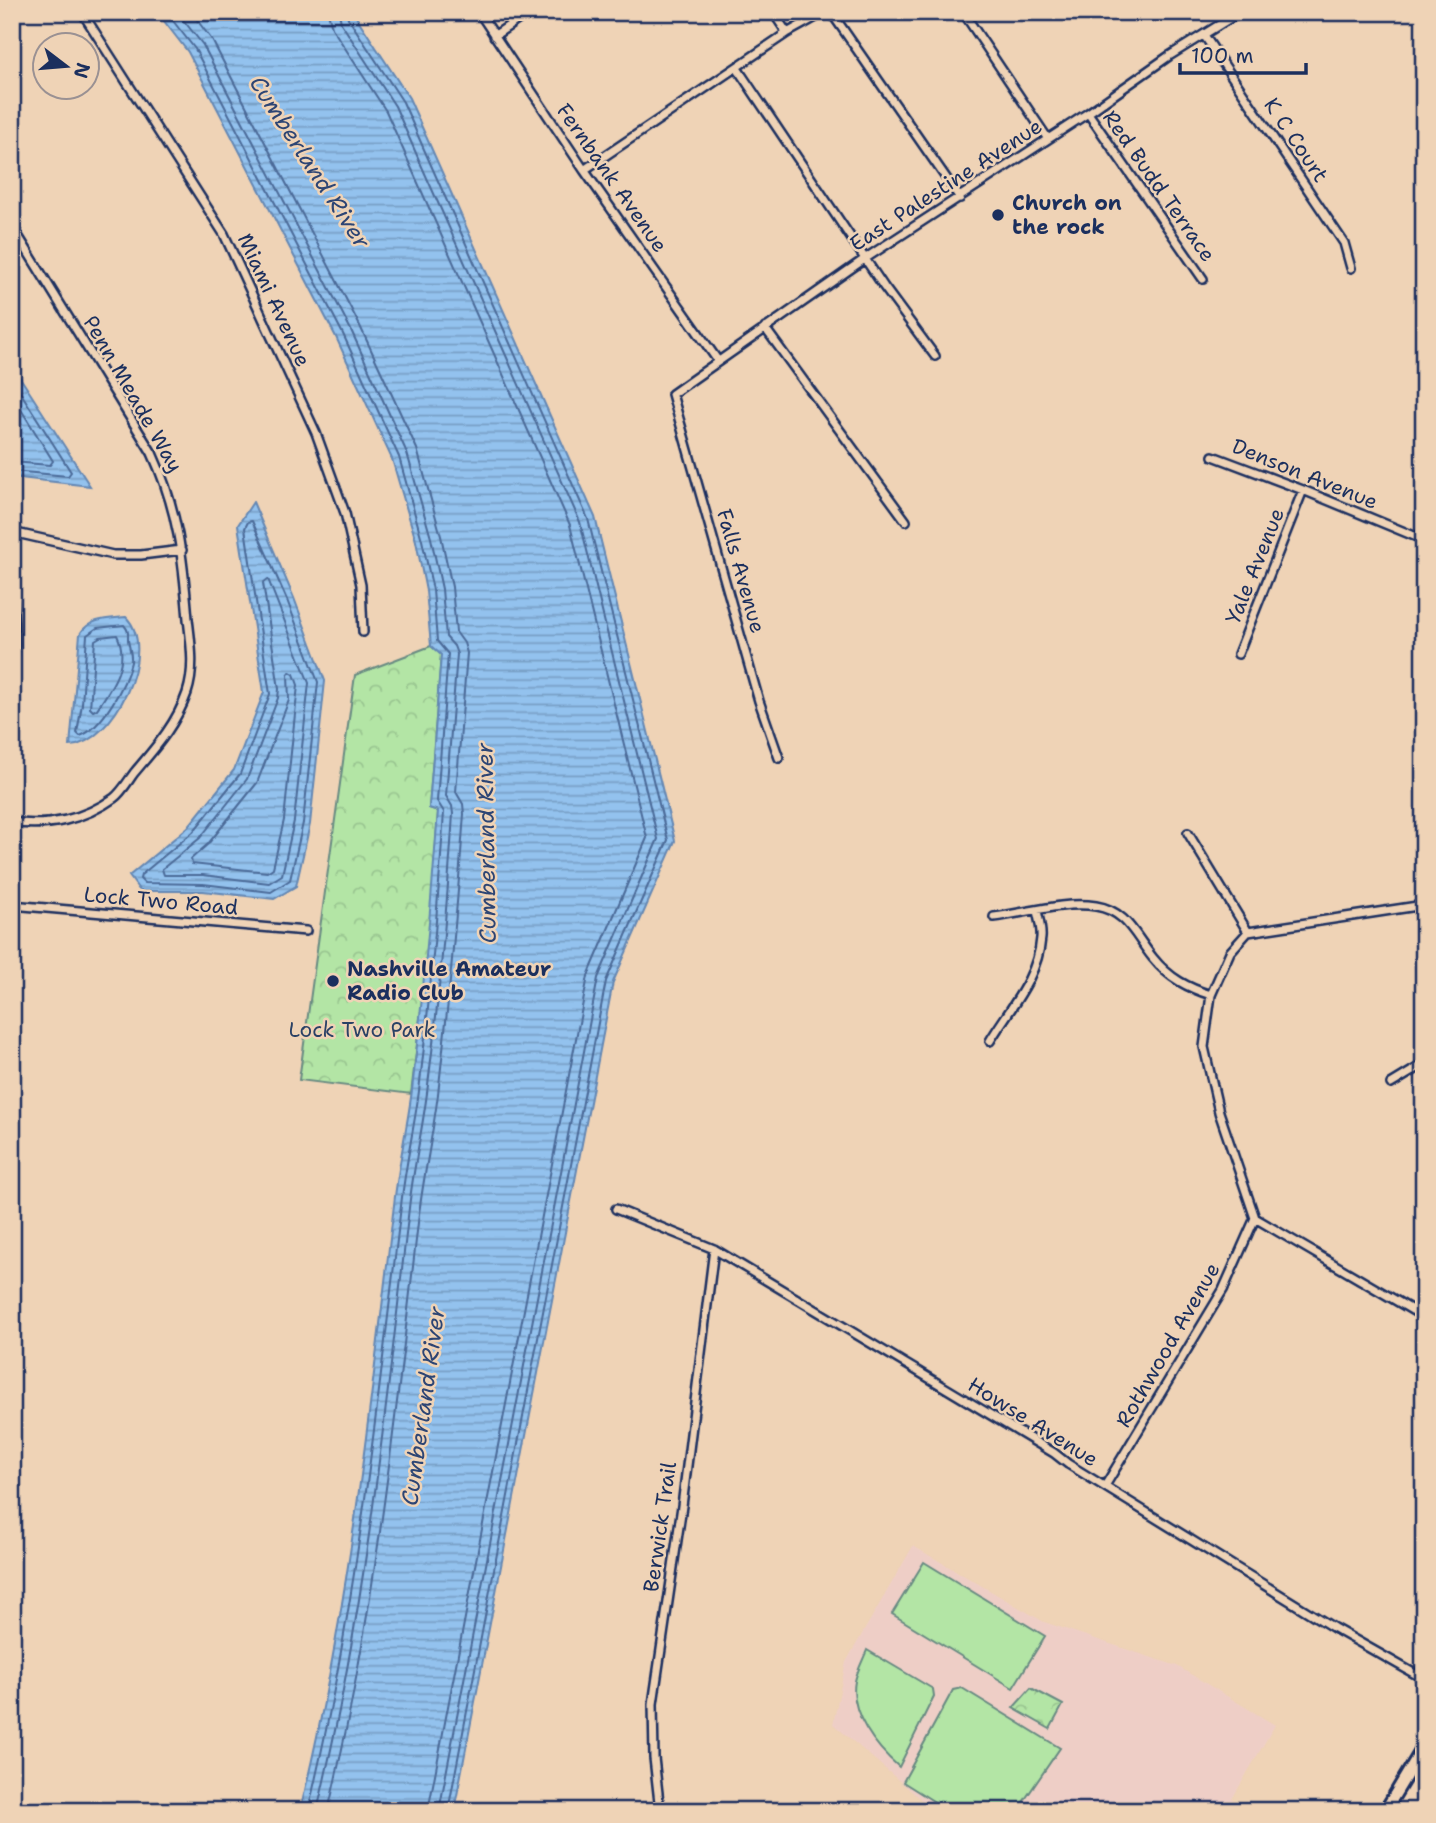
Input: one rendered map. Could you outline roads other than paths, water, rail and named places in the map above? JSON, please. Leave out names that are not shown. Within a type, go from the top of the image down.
[{"type":"main road","points":[[1385,1811],[1424,1746]]},
{"type":"street","name":"Miami Avenue","points":[[82,12],[224,234],[316,433],[345,513],[361,585],[363,632]]},
{"type":"street","name":"Fernbank Avenue","points":[[479,12],[584,170],[718,361]]},
{"type":"street","points":[[494,36],[529,12]]},
{"type":"street","points":[[773,12],[787,33]]},
{"type":"street","points":[[584,170],[787,33],[825,12]]},
{"type":"street","points":[[831,12],[960,198]]},
{"type":"street","points":[[963,12],[1048,139]]},
{"type":"street","name":"East Palestine Avenue","points":[[674,393],[866,258],[960,198],[1169,56],[1240,12]]},
{"type":"street","name":"K C Court","points":[[1204,35],[1344,243],[1351,268]]},
{"type":"street","points":[[737,68],[884,287],[935,356]]},
{"type":"street","name":"Red Budd Terrace","points":[[1087,113],[1203,279]]},
{"type":"street","name":"Penn Meade Way","points":[[12,226],[152,453],[170,497],[182,550],[192,663],[188,691],[175,722],[115,797],[84,814],[55,823],[12,822]]},
{"type":"street","points":[[765,328],[906,521]]},
{"type":"street","name":"Falls Avenue","points":[[674,393],[759,701],[779,758]]},
{"type":"street","name":"Denson Avenue","points":[[1213,456],[1421,539]]},
{"type":"street","name":"Yale Avenue","points":[[1238,654],[1303,490]]},
{"type":"street","points":[[1421,539],[1424,526]]},
{"type":"street","points":[[12,532],[113,555],[182,550]]},
{"type":"street","points":[[12,576],[15,645],[12,666]]},
{"type":"street","points":[[1188,833],[1248,932]]},
{"type":"street","points":[[994,917],[1075,904],[1115,911],[1128,922],[1152,957],[1169,975],[1191,989],[1212,995]]},
{"type":"street","name":"Lock Two Road","points":[[12,905],[306,931]]},
{"type":"street","points":[[1424,905],[1248,932],[1230,952],[1212,995],[1204,1047],[1219,1112],[1255,1218],[1424,1317]]},
{"type":"street","points":[[990,1041],[1021,994],[1035,965],[1042,937],[1037,911]]},
{"type":"street","points":[[1391,1084],[1424,1064]]},
{"type":"street","name":"Howse Avenue","points":[[616,1209],[714,1249],[1335,1628],[1424,1679]]},
{"type":"street","name":"Rothwood Avenue","points":[[1105,1486],[1223,1290],[1255,1218]]},
{"type":"street","name":"Berwick Trail","points":[[660,1811],[654,1758],[653,1704],[714,1249]]},
{"type":"water","name":"Cumberland River","points":[[157,12],[353,12],[409,98],[595,517],[675,841],[613,982],[454,1811],[300,1811],[345,1585],[367,1433],[396,1191],[412,1090],[438,811],[429,808],[441,655],[431,646],[426,591],[416,541],[392,459],[336,337],[188,52]]},
{"type":"water","points":[[12,365],[90,486],[12,477]]},
{"type":"water","points":[[253,502],[294,598],[325,681],[310,824],[296,886],[274,899],[203,891],[140,891],[129,876],[188,827],[234,770],[264,692],[238,525]]},
{"type":"water","points":[[126,617],[135,632],[137,651],[127,693],[116,713],[102,729],[86,741],[70,746],[80,634],[94,622]]},
{"type":"place","name":"Church on the rock","points":[[998,215]]},
{"type":"place","name":"Nashville Amateur Radio Club","points":[[333,981]]},
{"type":"park label","name":"Lock Two Park","points":[[362,1030]]}]
